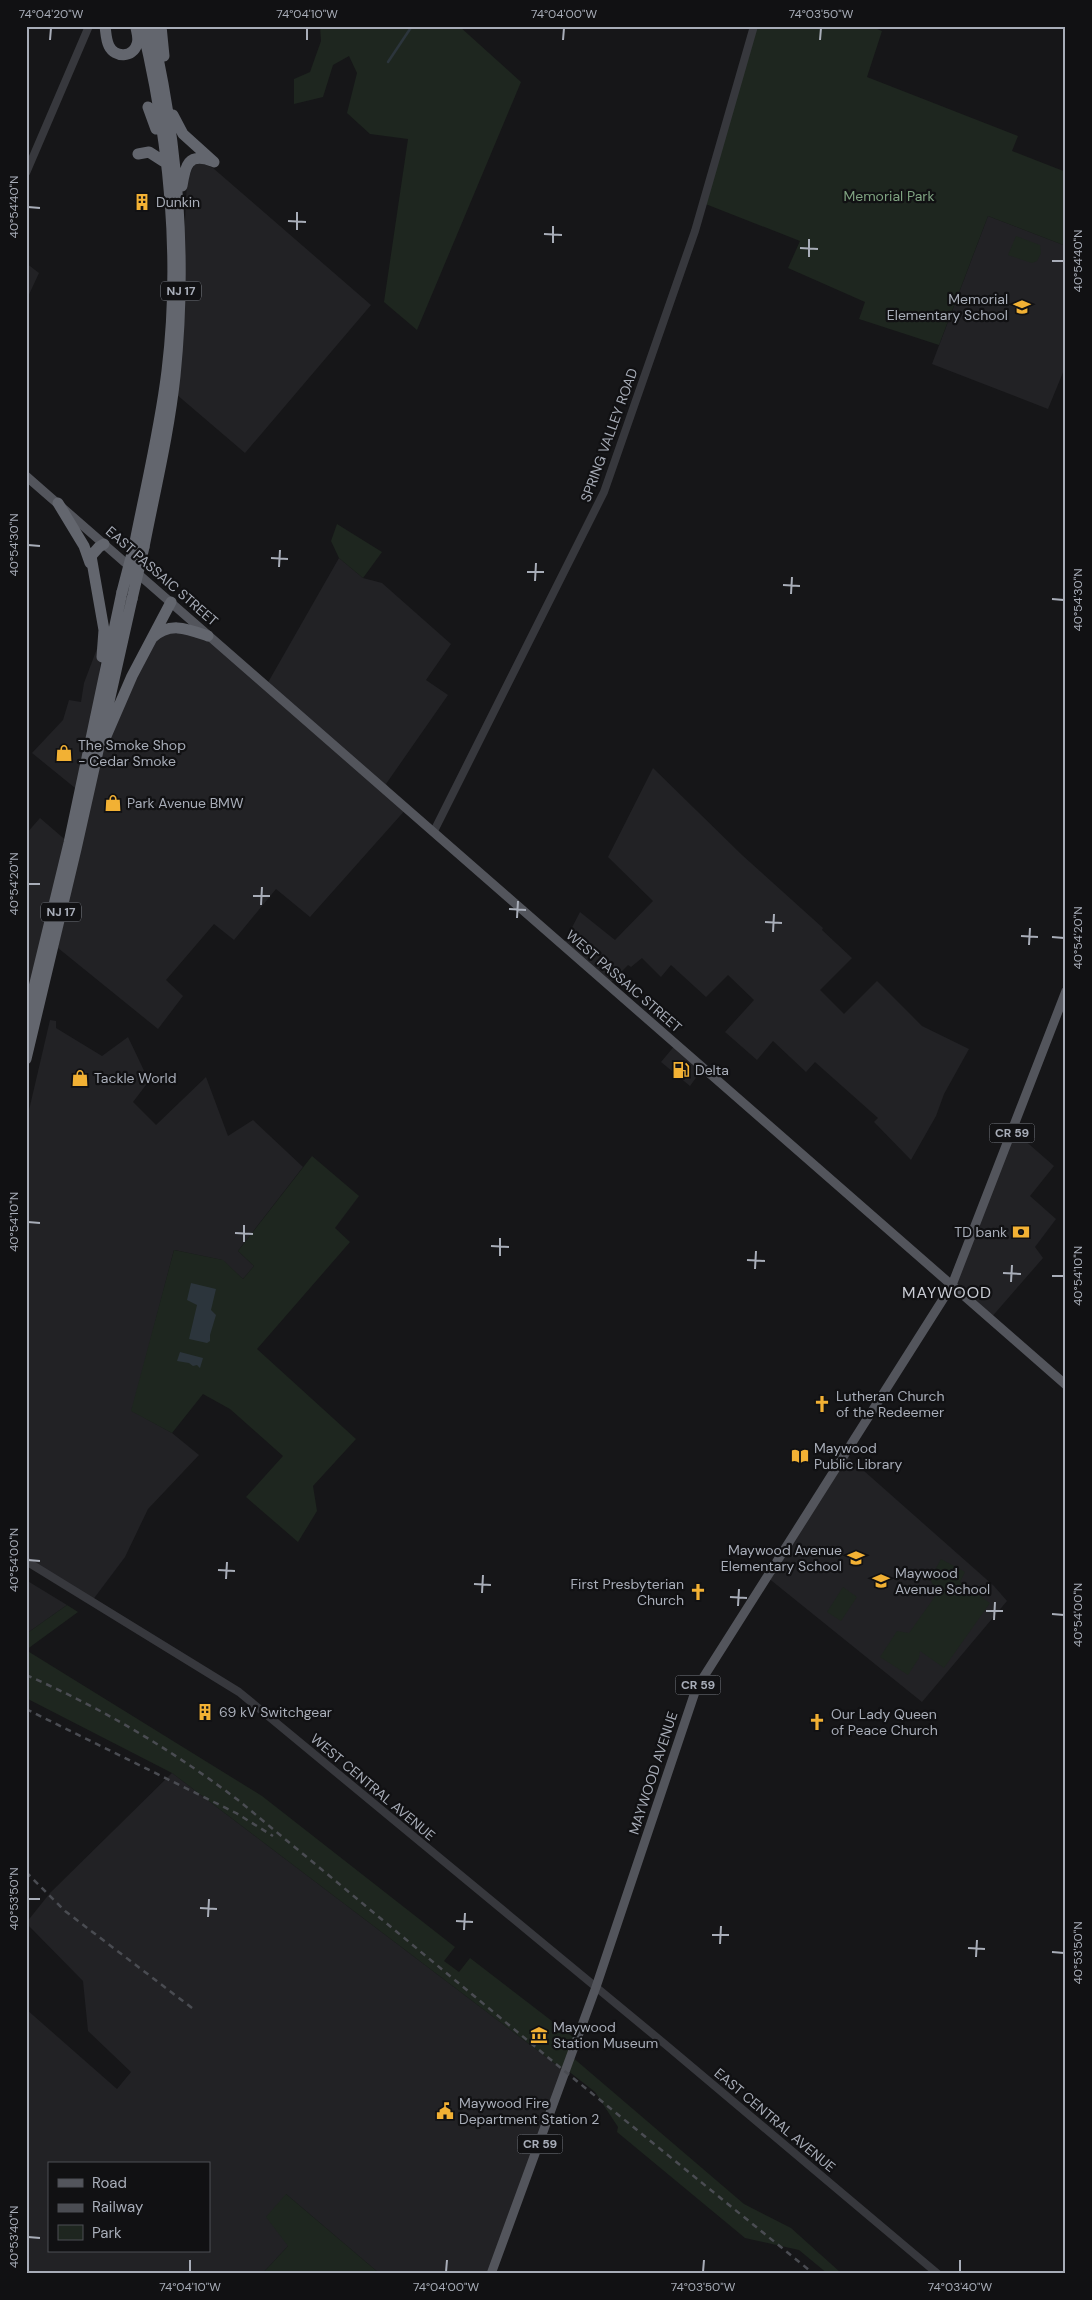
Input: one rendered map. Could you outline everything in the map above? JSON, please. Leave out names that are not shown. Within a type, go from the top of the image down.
[{"type":"highway","points":[[105,26],[109,47],[114,53],[122,55],[128,54],[138,44],[136,26]]},
{"type":"highway","name":"NJ 17","points":[[142,26],[156,93],[165,164],[172,262],[171,374]]},
{"type":"highway","name":"NJ 17","points":[[26,1059],[132,599],[139,545],[166,410],[171,374],[181,284],[180,205],[166,98],[151,26]]},
{"type":"highway","points":[[161,26],[164,55],[162,75]]},
{"type":"highway","points":[[166,98],[175,122],[183,134],[214,162],[204,158],[196,158],[189,162],[185,169],[180,205]]},
{"type":"highway","points":[[148,107],[165,164]]},
{"type":"highway","points":[[138,154],[149,152],[165,164]]},
{"type":"highway","points":[[58,503],[84,546],[91,566],[104,630],[93,733]]},
{"type":"highway","points":[[91,566],[91,556],[104,544]]},
{"type":"highway","name":"NJ 17","points":[[26,1020],[93,733],[122,592],[139,545]]},
{"type":"highway","points":[[96,756],[149,641],[171,602]]},
{"type":"highway","points":[[149,641],[159,631],[179,627],[208,636]]},
{"type":"main road","name":"EAST PASSAIC STREET","points":[[26,476],[279,697]]},
{"type":"main road","name":"WEST PASSAIC STREET","points":[[279,697],[1066,1385]]},
{"type":"main road","name":"MAYWOOD AVENUE","points":[[491,2274],[596,1987],[696,1689],[952,1285],[1066,991]]},
{"type":"street","points":[[26,173],[89,26]]},
{"type":"street","name":"SPRING VALLEY ROAD","points":[[434,831],[502,692],[604,492],[695,231],[754,26]]},
{"type":"street","name":"WEST CENTRAL AVENUE","points":[[26,1561],[239,1692],[596,1987]]},
{"type":"street","name":"EAST CENTRAL AVENUE","points":[[596,1987],[938,2274]]},
{"type":"shaded area","points":[[202,163],[213,168],[371,305],[245,453],[176,394],[187,181],[194,165]]},
{"type":"shaded area","points":[[988,216],[1066,246],[1066,365],[1048,409],[932,364]]},
{"type":"shaded area","points":[[26,263],[39,273],[26,301]]},
{"type":"shaded area","points":[[339,558],[363,578],[382,583],[451,644],[426,680],[448,695],[386,784],[407,808],[310,917],[276,889],[234,940],[214,924],[166,980],[183,996],[158,1029],[58,948],[100,757],[108,734],[159,631],[208,636],[266,686]]},
{"type":"shaded area","points":[[104,630],[93,733],[80,792],[32,753],[63,720],[69,700],[81,702],[84,683]]},
{"type":"shaded area","points":[[653,768],[742,855],[823,928],[822,930],[852,958],[820,990],[844,1014],[877,981],[922,1026],[969,1049],[944,1094],[936,1116],[911,1160],[874,1122],[878,1118],[815,1062],[806,1072],[773,1041],[757,1060],[725,1032],[754,1000],[728,975],[706,997],[671,965],[661,977],[642,958],[631,967],[628,965],[608,985],[563,945],[580,912],[615,940],[653,901],[608,857]]},
{"type":"shaded area","points":[[40,818],[69,843],[26,1020],[26,834]]},
{"type":"shaded area","points":[[50,1020],[56,1021],[56,1028],[102,1056],[128,1037],[149,1081],[133,1102],[156,1125],[206,1077],[228,1136],[253,1120],[303,1167],[238,1251],[254,1266],[243,1279],[222,1260],[174,1250],[132,1411],[172,1433],[199,1455],[148,1509],[125,1557],[92,1601],[26,1561],[26,1123]]},
{"type":"shaded area","points":[[676,1044],[703,1068],[690,1086],[661,1062]]},
{"type":"shaded area","points":[[1013,1130],[1054,1166],[1030,1196],[1056,1219],[1035,1247],[1043,1258],[990,1319],[952,1285]]},
{"type":"shaded area","points":[[191,1283],[216,1289],[211,1310],[216,1315],[210,1341],[207,1343],[189,1339],[197,1305],[187,1300]]},
{"type":"shaded area","points":[[180,1352],[203,1358],[200,1368],[197,1365],[193,1366],[189,1363],[177,1361]]},
{"type":"shaded area","name":"Maywood Avenue School","points":[[846,1455],[994,1586],[1007,1601],[922,1702],[767,1577]]},
{"type":"shaded area","points":[[26,1580],[67,1605],[26,1634]]},
{"type":"shaded area","points":[[172,1773],[562,2069],[490,2274],[380,2274],[286,2194],[288,2246],[262,2274],[26,2274],[26,2009],[117,2089],[131,2072],[88,2031],[83,1981],[26,1923],[50,1893]]},
{"type":"green space","points":[[320,26],[459,26],[521,82],[417,330],[384,302],[408,139],[370,134],[347,113],[357,73],[349,56],[333,65],[323,97],[294,104],[294,79],[310,72],[321,41]]},
{"type":"green space","name":"Memorial Park","points":[[754,26],[870,26],[882,31],[867,77],[1018,136],[1012,151],[1066,172],[1066,246],[988,216],[939,345],[859,319],[865,302],[788,268],[800,241],[703,203]]},
{"type":"green space","points":[[1016,236],[1040,245],[1041,253],[1037,261],[1032,263],[1008,255]]},
{"type":"green space","points":[[337,524],[382,552],[363,578],[339,558],[331,541]]},
{"type":"green space","points":[[312,1156],[359,1196],[335,1228],[350,1242],[257,1349],[356,1439],[313,1486],[317,1511],[298,1542],[246,1497],[283,1456],[230,1409],[203,1394],[172,1433],[131,1411],[174,1250],[223,1260],[243,1279],[254,1266],[238,1251]]},
{"type":"green space","points":[[941,1559],[965,1572],[960,1582],[990,1603],[944,1668],[920,1651],[919,1658],[908,1675],[880,1657],[897,1631],[909,1633],[941,1588],[933,1585],[930,1579]]},
{"type":"green space","points":[[843,1587],[857,1597],[841,1621],[827,1612]]},
{"type":"green space","points":[[67,1605],[78,1612],[26,1650],[26,1634]]},
{"type":"green space","points":[[26,1650],[262,1796],[455,1947],[444,1961],[459,1972],[470,1958],[574,2038],[562,2069],[172,1773],[26,1698]]},
{"type":"green space","points":[[571,2056],[744,2204],[791,2228],[840,2272],[848,2274],[828,2274],[799,2250],[745,2238],[617,2132],[618,2127],[595,2092],[567,2070]]},
{"type":"green space","points":[[286,2194],[380,2274],[262,2274],[288,2246],[266,2217]]},
{"type":"waterway","points":[[388,62],[412,26]]},
{"type":"railway","points":[[26,1675],[82,1701],[136,1731],[188,1764],[238,1800],[562,2069],[814,2274]]},
{"type":"railway","points":[[26,1709],[236,1813],[273,1836]]},
{"type":"railway","points":[[26,1872],[65,1911],[196,2011]]},
{"type":"place","name":"Dunkin","points":[[142,202]]},
{"type":"place","name":"Memorial Elementary School","points":[[1022,307]]},
{"type":"place","name":"The Smoke Shop - Cedar Smoke","points":[[64,753]]},
{"type":"place","name":"Park Avenue BMW","points":[[113,803]]},
{"type":"place","name":"Delta","points":[[681,1070]]},
{"type":"place","name":"Tackle World","points":[[80,1078]]},
{"type":"place","name":"TD bank","points":[[1021,1232]]},
{"type":"place","name":"Lutheran Church of the Redeemer","points":[[822,1404]]},
{"type":"place","name":"Maywood Public Library","points":[[800,1456]]},
{"type":"place","name":"Maywood Avenue Elementary School","points":[[856,1558]]},
{"type":"place","name":"Maywood Avenue School","points":[[881,1581]]},
{"type":"place","name":"First Presbyterian Church","points":[[698,1592]]},
{"type":"place","name":"69 kV Switchgear","points":[[205,1712]]},
{"type":"place","name":"Our Lady Queen of Peace Church","points":[[817,1722]]},
{"type":"place","name":"Maywood Station Museum","points":[[539,2035]]},
{"type":"place","name":"Maywood Fire Department Station 2","points":[[445,2111]]},
{"type":"district","name":"MAYWOOD","points":[[947,1292]]}]
